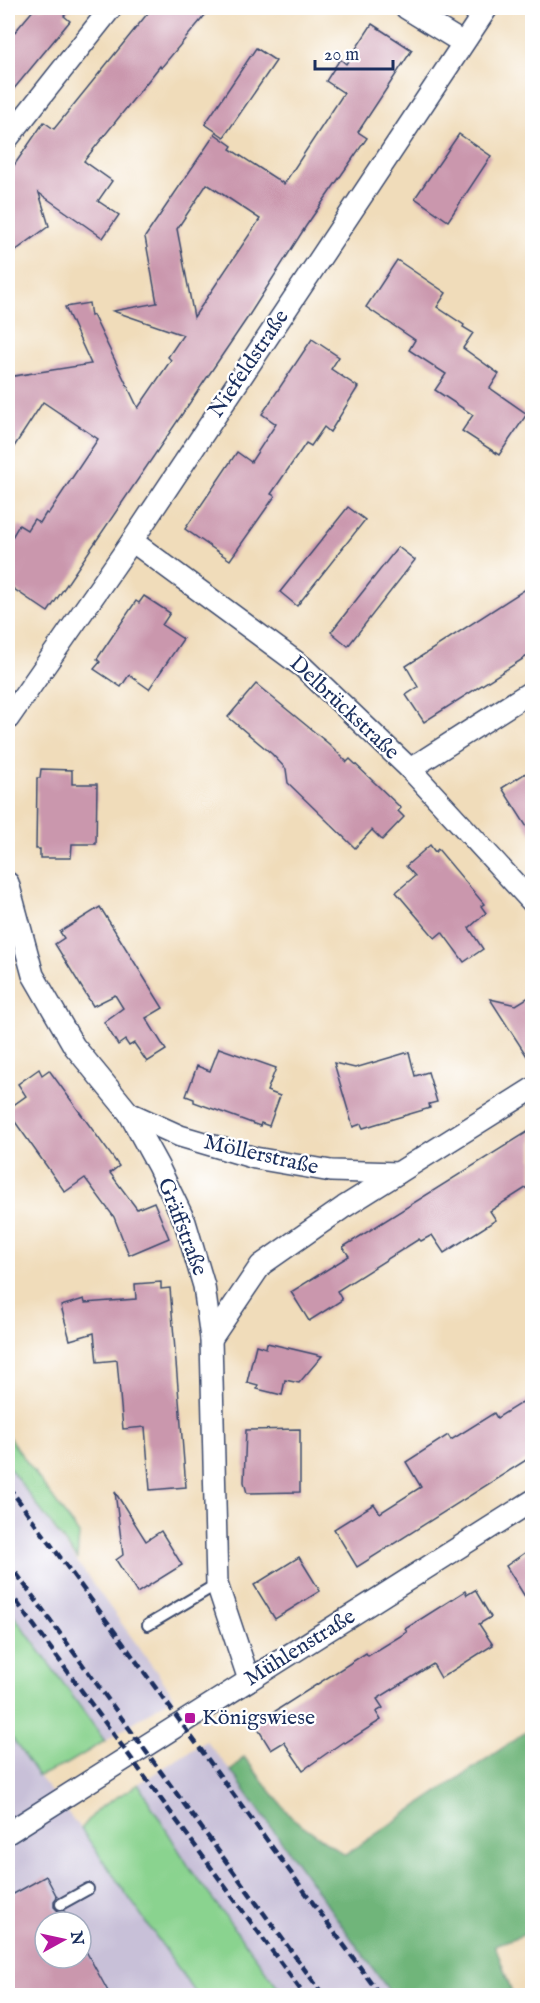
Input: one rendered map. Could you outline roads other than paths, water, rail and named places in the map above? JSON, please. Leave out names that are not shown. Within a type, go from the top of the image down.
[{"type":"street","points":[[8,138],[111,8]]},
{"type":"street","points":[[406,8],[463,43]]},
{"type":"street","name":"Niefeldstraße","points":[[8,719],[132,541],[487,8]]},
{"type":"street","name":"Delbrückstraße","points":[[132,541],[303,667],[410,769],[532,902]]},
{"type":"street","points":[[410,769],[532,691]]},
{"type":"street","name":"Gräffstraße","points":[[8,883],[33,975],[74,1046],[129,1113],[158,1166],[184,1222],[204,1286],[211,1339],[217,1584],[249,1680]]},
{"type":"street","points":[[211,1339],[261,1265],[344,1207],[532,1089]]},
{"type":"street","name":"Möllerstraße","points":[[129,1113],[180,1136],[255,1158],[331,1171],[398,1173]]},
{"type":"street","name":"Mühlenstraße","points":[[8,1833],[532,1501]]},
{"type":"lane","points":[[148,1625],[217,1584]]},
{"type":"lane","points":[[61,1904],[88,1889]]},
{"type":"railway","points":[[8,1486],[381,1996]]},
{"type":"railway","points":[[8,1562],[324,1996]]},
{"type":"railway","points":[[8,1590],[305,1996]]},
{"type":"place","name":"Königswiese","points":[[190,1718]]}]
